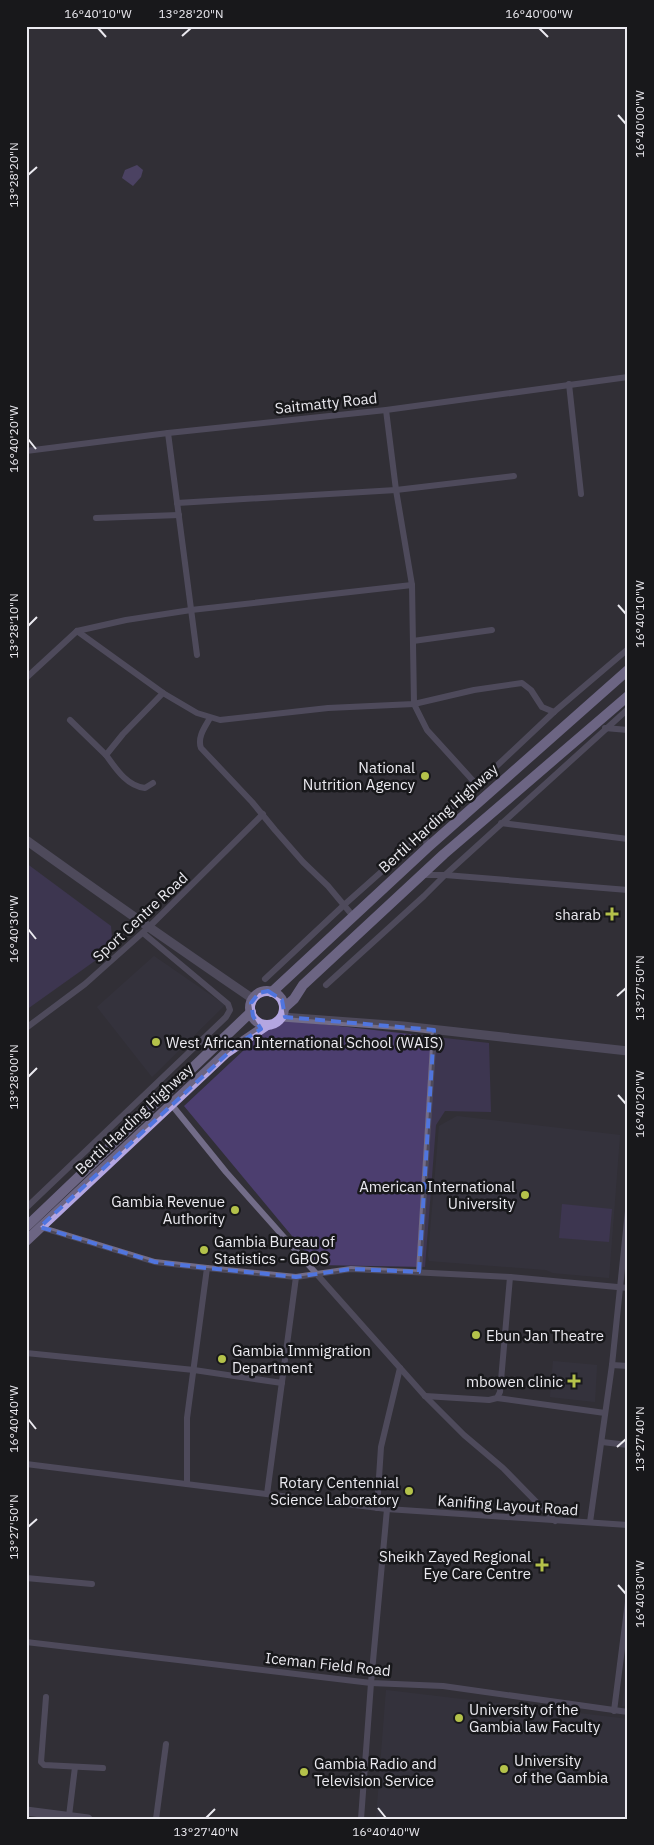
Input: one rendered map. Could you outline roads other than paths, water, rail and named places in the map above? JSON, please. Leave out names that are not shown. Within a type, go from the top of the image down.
[{"type":"main road","name":"Bertil Harding Highway","points":[[272,992],[427,848],[628,670]]},
{"type":"main road","name":"Bertil Harding Highway","points":[[283,1012],[303,985],[421,875],[628,696]]},
{"type":"main road","points":[[272,992],[279,996],[283,1012],[275,1023],[267,1025],[255,1020],[251,1012],[253,999],[259,993],[272,992]]},
{"type":"main road","name":"Bertil Harding Highway","points":[[26,1227],[251,1012]]},
{"type":"main road","name":"Bertil Harding Highway","points":[[26,1241],[226,1053],[267,1025]]},
{"type":"street","name":"Saitmatty Road","points":[[26,451],[168,432],[386,410],[628,377]]},
{"type":"street","points":[[569,384],[581,494]]},
{"type":"street","points":[[386,410],[396,490],[412,585],[414,704],[427,730],[476,784]]},
{"type":"street","points":[[168,432],[196,655]]},
{"type":"street","points":[[177,503],[396,490],[514,476]]},
{"type":"street","points":[[96,518],[179,515]]},
{"type":"street","points":[[26,678],[76,631],[126,620],[191,610],[412,585]]},
{"type":"street","points":[[413,641],[492,630]]},
{"type":"street","points":[[76,631],[163,693],[197,713],[210,718],[234,719],[319,709],[414,704],[474,690],[522,683],[531,690],[542,707],[554,712]]},
{"type":"street","points":[[265,979],[554,712],[628,649]]},
{"type":"street","points":[[106,755],[123,734],[163,693]]},
{"type":"street","points":[[326,985],[628,709]]},
{"type":"street","points":[[210,718],[200,738],[201,748],[263,814],[303,862],[328,886],[353,916]]},
{"type":"street","points":[[70,720],[106,755],[129,782],[138,787],[145,788],[153,783]]},
{"type":"street","points":[[605,728],[628,730]]},
{"type":"street","name":"Sport Centre Road","points":[[26,1028],[85,984],[143,933],[263,814]]},
{"type":"street","points":[[501,824],[628,839]]},
{"type":"street","points":[[425,833],[427,848]]},
{"type":"street","points":[[26,840],[253,999]]},
{"type":"street","points":[[421,875],[445,875],[628,890]]},
{"type":"street","points":[[26,1208],[226,1017],[230,1010],[228,1004],[143,933]]},
{"type":"street","points":[[283,1012],[628,1051]]},
{"type":"street","points":[[419,1272],[434,1030]]},
{"type":"street","points":[[171,1104],[226,1172],[425,1396],[464,1435],[503,1468],[555,1521]]},
{"type":"street","points":[[590,1522],[612,1365],[628,1211]]},
{"type":"street","points":[[40,1227],[155,1262],[207,1268],[296,1277],[351,1269],[419,1272],[510,1277],[628,1288]]},
{"type":"street","points":[[186,1484],[187,1418],[207,1268]]},
{"type":"street","points":[[267,1494],[296,1277]]},
{"type":"street","points":[[497,1398],[500,1392],[510,1277]]},
{"type":"street","points":[[26,1353],[194,1370],[282,1383]]},
{"type":"street","points":[[612,1365],[628,1366]]},
{"type":"street","points":[[377,1508],[381,1447],[400,1368]]},
{"type":"street","points":[[425,1396],[489,1400],[497,1398],[605,1412]]},
{"type":"street","points":[[602,1442],[628,1445]]},
{"type":"street","name":"Kanifing Layout Road","points":[[26,1464],[377,1508],[628,1525]]},
{"type":"street","points":[[361,1819],[387,1509]]},
{"type":"street","points":[[26,1578],[92,1584]]},
{"type":"street","points":[[614,1711],[628,1602]]},
{"type":"street","name":"Iceman Field Road","points":[[26,1642],[371,1683],[443,1686],[628,1712]]},
{"type":"street","points":[[46,1697],[40,1762],[44,1765],[103,1768]]},
{"type":"street","points":[[156,1819],[166,1744]]},
{"type":"street","points":[[68,1816],[75,1767]]},
{"type":"street","points":[[26,1811],[88,1819]]},
{"type":"place","name":"National Nutrition Agency","points":[[425,776]]},
{"type":"place","name":"sharab","points":[[612,914]]},
{"type":"place","name":"West African International School (WAIS)","points":[[156,1042]]},
{"type":"place","name":"American International University","points":[[525,1195]]},
{"type":"place","name":"Gambia Revenue Authority","points":[[235,1210]]},
{"type":"place","name":"Gambia Bureau of Statistics - GBOS","points":[[204,1250]]},
{"type":"place","name":"Ebun Jan Theatre","points":[[476,1335]]},
{"type":"place","name":"Gambia Immigration Department","points":[[222,1359]]},
{"type":"place","name":"mbowen clinic","points":[[574,1381]]},
{"type":"place","name":"Rotary Centennial Science Laboratory","points":[[409,1491]]},
{"type":"place","name":"Sheikh Zayed Regional Eye Care Centre","points":[[542,1565]]},
{"type":"place","name":"University of the Gambia law Faculty","points":[[459,1718]]},
{"type":"place","name":"University of the Gambia","points":[[504,1769]]},
{"type":"place","name":"Gambia Radio and Television Service","points":[[304,1772]]}]
